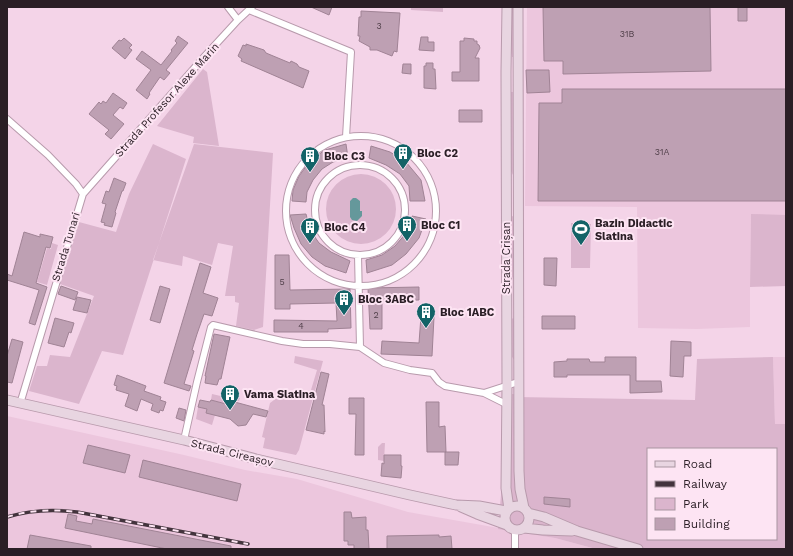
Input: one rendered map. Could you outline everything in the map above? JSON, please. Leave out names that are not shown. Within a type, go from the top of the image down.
[{"type":"main road","name":"Strada Crișan","points":[[507,7],[506,494],[508,510]]},
{"type":"main road","name":"Strada Crișan","points":[[518,7],[519,471],[521,496],[526,510]]},
{"type":"main road","name":"Strada Cireașov","points":[[7,400],[184,440],[321,475],[456,505],[479,506],[508,510]]},
{"type":"main road","name":"Strada Cireașov","points":[[456,505],[515,528],[577,531]]},
{"type":"main road","points":[[516,506],[526,510],[529,521],[515,528],[505,518],[508,510],[516,506]]},
{"type":"main road","name":"Strada Cireașov","points":[[526,510],[577,531],[638,549]]},
{"type":"street","points":[[228,7],[238,20]]},
{"type":"street","points":[[250,8],[351,52],[346,137]]},
{"type":"street","name":"Strada Profesor Alexe Marin","points":[[83,194],[250,8]]},
{"type":"street","points":[[7,119],[48,155],[76,184],[83,194]]},
{"type":"street","points":[[364,135],[382,138],[398,145],[412,155],[424,168],[432,184],[437,204],[437,217],[427,248],[410,268],[388,281],[374,285],[359,286],[337,283],[320,274],[305,261],[294,245],[288,230],[286,215],[288,194],[296,174],[309,156],[326,144],[346,137],[364,135]]},
{"type":"street","points":[[366,165],[378,169],[390,176],[398,186],[403,199],[404,212],[402,224],[390,243],[380,250],[370,254],[358,255],[345,252],[333,246],[324,237],[317,225],[315,212],[316,199],[321,187],[329,177],[340,170],[352,166],[366,165]]},
{"type":"street","name":"Strada Tunari","points":[[20,404],[83,194]]},
{"type":"street","points":[[358,255],[360,347]]},
{"type":"street","points":[[184,440],[196,382],[211,327],[213,325],[282,341],[303,344],[330,344],[360,347],[384,363],[410,370],[432,373],[444,386],[484,393],[506,404]]},
{"type":"street","points":[[484,393],[518,382]]},
{"type":"street","points":[[515,528],[515,549]]},
{"type":"shaded area","points":[[527,7],[786,7],[786,215],[751,215],[750,327],[697,329],[638,328],[637,207],[525,206]]},
{"type":"shaded area","points":[[353,198],[360,201],[360,211],[362,211],[362,216],[357,221],[352,220],[350,217],[350,201]]},
{"type":"shaded area","points":[[773,357],[786,357],[786,424],[775,424]]},
{"type":"shaded area","points":[[7,416],[245,470],[297,479],[408,512],[555,538],[596,549],[7,549]]},
{"type":"green space","points":[[411,7],[443,7],[443,12],[411,10]]},
{"type":"green space","points":[[510,7],[513,7],[514,57],[512,57],[510,41]]},
{"type":"green space","points":[[203,69],[207,72],[219,146],[193,143],[194,137],[157,126]]},
{"type":"green space","points":[[511,92],[514,94],[513,195],[513,175],[510,169]]},
{"type":"green space","points":[[153,144],[186,159],[123,355],[102,351],[79,404],[29,391],[37,366],[47,366],[50,355],[70,357],[94,296],[60,284],[79,222],[116,232],[129,194]]},
{"type":"green space","points":[[194,144],[273,153],[263,327],[254,330],[236,326],[239,303],[235,302],[235,296],[225,296],[233,246],[218,243],[212,265],[183,256],[182,266],[153,260]]},
{"type":"green space","points":[[361,174],[374,177],[386,184],[393,196],[396,209],[393,222],[386,234],[374,241],[361,244],[348,241],[336,234],[329,222],[326,209],[329,196],[336,184],[348,177]]},
{"type":"green space","points":[[751,214],[786,215],[786,286],[750,287]]},
{"type":"green space","points":[[512,216],[514,217],[515,298],[514,281],[511,274]]},
{"type":"green space","name":"Bazin Didactic Slatina","points":[[571,223],[591,224],[590,268],[571,268]]},
{"type":"green space","points":[[52,243],[58,245],[47,285],[37,282],[47,248],[51,249]]},
{"type":"green space","points":[[513,318],[515,319],[515,374],[514,360],[511,355],[511,320]]},
{"type":"green space","points":[[295,356],[323,361],[299,450],[296,455],[263,448],[265,438],[262,437],[270,403],[282,394],[308,400],[317,370],[294,363]]},
{"type":"green space","points":[[773,357],[775,424],[786,424],[786,549],[596,549],[555,538],[498,529],[501,495],[503,397],[516,394],[516,397],[695,400],[697,359]]},
{"type":"green space","points":[[212,394],[240,398],[239,401],[230,399],[228,404],[211,400]]},
{"type":"green space","points":[[198,407],[207,409],[206,413],[215,415],[212,425],[196,419]]},
{"type":"green space","points":[[382,443],[385,443],[384,461],[378,460],[378,447]]},
{"type":"building","points":[[311,7],[332,7],[329,15]]},
{"type":"building","points":[[543,7],[710,7],[711,71],[563,74],[563,61],[544,61]]},
{"type":"building","points":[[738,7],[747,7],[747,21],[738,21]]},
{"type":"building","points":[[361,11],[400,13],[397,52],[394,51],[392,56],[377,50],[370,50],[370,47],[359,41],[359,17],[361,17]]},
{"type":"building","points":[[178,36],[188,43],[166,70],[170,73],[164,80],[160,77],[149,93],[150,94],[147,99],[136,90],[151,70],[136,59],[142,51],[161,65],[177,43],[175,41]]},
{"type":"building","points":[[421,37],[428,37],[428,42],[434,42],[434,51],[419,50]]},
{"type":"building","points":[[124,38],[132,45],[129,48],[132,50],[125,59],[112,48],[119,40],[121,41]]},
{"type":"building","points":[[464,38],[474,39],[474,41],[477,41],[477,44],[479,45],[480,48],[475,58],[479,58],[479,81],[452,81],[452,72],[460,72],[460,41],[464,41]]},
{"type":"building","points":[[246,44],[264,50],[266,53],[290,63],[291,61],[299,67],[309,71],[303,88],[241,61],[242,59],[238,56],[243,45],[246,46]]},
{"type":"building","points":[[426,63],[433,63],[433,69],[435,69],[436,89],[424,88],[424,66],[426,66]]},
{"type":"building","points":[[403,64],[411,64],[411,74],[402,73]]},
{"type":"building","points":[[526,70],[549,70],[550,92],[527,93]]},
{"type":"building","points":[[562,89],[786,89],[786,201],[538,201],[539,103],[562,103]]},
{"type":"building","points":[[113,93],[127,103],[123,109],[120,107],[113,115],[124,124],[111,139],[105,134],[109,130],[89,114],[99,102],[101,104],[103,101],[106,103]]},
{"type":"building","points":[[459,110],[482,110],[482,122],[459,122]]},
{"type":"building","name":"Bloc C3","points":[[346,144],[348,158],[333,162],[322,169],[313,180],[307,192],[306,202],[292,201],[293,190],[299,176],[310,161],[325,150]]},
{"type":"building","name":"Bloc C2","points":[[371,146],[390,152],[406,162],[421,180],[425,201],[410,201],[409,186],[400,174],[386,165],[369,158]]},
{"type":"building","points":[[114,178],[126,183],[115,212],[112,227],[104,225],[105,223],[101,222],[106,204],[102,203],[106,191],[109,192]]},
{"type":"building","name":"Bloc C4","points":[[306,214],[310,230],[319,243],[331,252],[350,261],[346,273],[325,266],[312,257],[301,244],[290,215]]},
{"type":"building","name":"Bloc C1","points":[[412,216],[426,219],[419,238],[406,254],[392,265],[367,273],[366,260],[382,255],[395,246],[407,232]]},
{"type":"building","points":[[24,232],[40,237],[40,234],[53,237],[50,248],[46,247],[36,283],[47,287],[35,325],[29,323],[39,290],[7,280],[7,274],[12,276]]},
{"type":"building","points":[[275,255],[289,255],[290,290],[350,289],[351,328],[328,329],[328,332],[274,332],[274,320],[337,321],[336,303],[290,304],[290,309],[275,309]]},
{"type":"building","points":[[544,258],[557,258],[556,286],[544,285]]},
{"type":"building","points":[[200,263],[211,267],[203,293],[218,298],[212,316],[204,314],[192,350],[194,351],[184,384],[191,386],[189,391],[164,383]]},
{"type":"building","points":[[61,286],[78,292],[75,300],[58,294]]},
{"type":"building","points":[[160,286],[170,289],[160,323],[150,320]]},
{"type":"building","points":[[419,287],[419,300],[382,301],[382,329],[370,329],[368,288]]},
{"type":"building","points":[[77,297],[91,300],[87,313],[73,310]]},
{"type":"building","name":"Bloc 1ABC","points":[[421,316],[434,317],[432,356],[381,354],[382,341],[419,343]]},
{"type":"building","points":[[542,316],[575,316],[575,329],[542,329]]},
{"type":"building","points":[[55,318],[74,323],[64,347],[48,343]]},
{"type":"building","points":[[214,334],[230,337],[221,379],[219,379],[217,385],[205,383],[205,376]]},
{"type":"building","points":[[12,339],[23,342],[12,383],[7,382],[7,356]]},
{"type":"building","points":[[671,341],[691,342],[691,356],[684,356],[683,377],[670,376]]},
{"type":"building","points":[[605,357],[636,357],[636,381],[661,381],[662,392],[630,393],[630,375],[567,375],[567,377],[554,377],[554,362],[567,361],[567,359],[589,359],[590,362],[605,362]]},
{"type":"building","points":[[321,372],[329,374],[322,405],[324,405],[324,434],[306,430]]},
{"type":"building","points":[[117,375],[146,386],[144,391],[161,397],[160,400],[166,402],[163,411],[160,410],[159,413],[151,410],[153,404],[141,399],[137,411],[125,406],[129,394],[116,390],[117,386],[114,385]]},
{"type":"building","points":[[349,398],[364,398],[364,455],[355,455],[356,414],[349,414]]},
{"type":"building","name":"Vama Slatina","points":[[200,400],[210,402],[211,400],[230,405],[231,401],[268,411],[266,417],[253,414],[246,425],[238,426],[230,419],[206,413],[207,409],[198,407]]},
{"type":"building","points":[[426,402],[439,402],[439,427],[445,426],[446,452],[427,452]]},
{"type":"building","points":[[179,408],[186,410],[184,421],[176,418]]},
{"type":"building","points":[[88,445],[130,455],[125,473],[83,463]]},
{"type":"building","points":[[445,452],[459,452],[458,465],[445,465]]},
{"type":"building","points":[[384,455],[401,455],[401,478],[381,476],[382,463],[384,464]]},
{"type":"building","points":[[143,460],[241,484],[237,501],[139,477]]},
{"type":"building","points":[[544,497],[570,499],[570,507],[544,504]]},
{"type":"building","points":[[344,512],[351,512],[352,518],[366,517],[366,530],[368,530],[369,549],[354,549],[354,545],[348,545],[348,541],[344,541]]},
{"type":"building","points":[[68,514],[77,516],[76,521],[92,524],[93,519],[231,546],[231,549],[167,549],[65,528]]},
{"type":"building","points":[[30,535],[91,546],[91,549],[27,549]]},
{"type":"building","points":[[439,535],[439,537],[451,536],[452,549],[387,549],[387,536]]},
{"type":"railway","points":[[7,517],[42,511],[77,512],[248,544]]},
{"type":"place","name":"Bloc C2","points":[[403,170]]},
{"type":"place","name":"Bloc C3","points":[[310,173]]},
{"type":"place","name":"Bloc C1","points":[[407,242]]},
{"type":"place","name":"Bloc C4","points":[[310,244]]},
{"type":"place","name":"Bazin Didactic Slatina","points":[[581,246]]},
{"type":"place","name":"Bloc 3ABC","points":[[344,316]]},
{"type":"place","name":"Bloc 1ABC","points":[[426,329]]},
{"type":"place","name":"Vama Slatina","points":[[230,411]]}]
